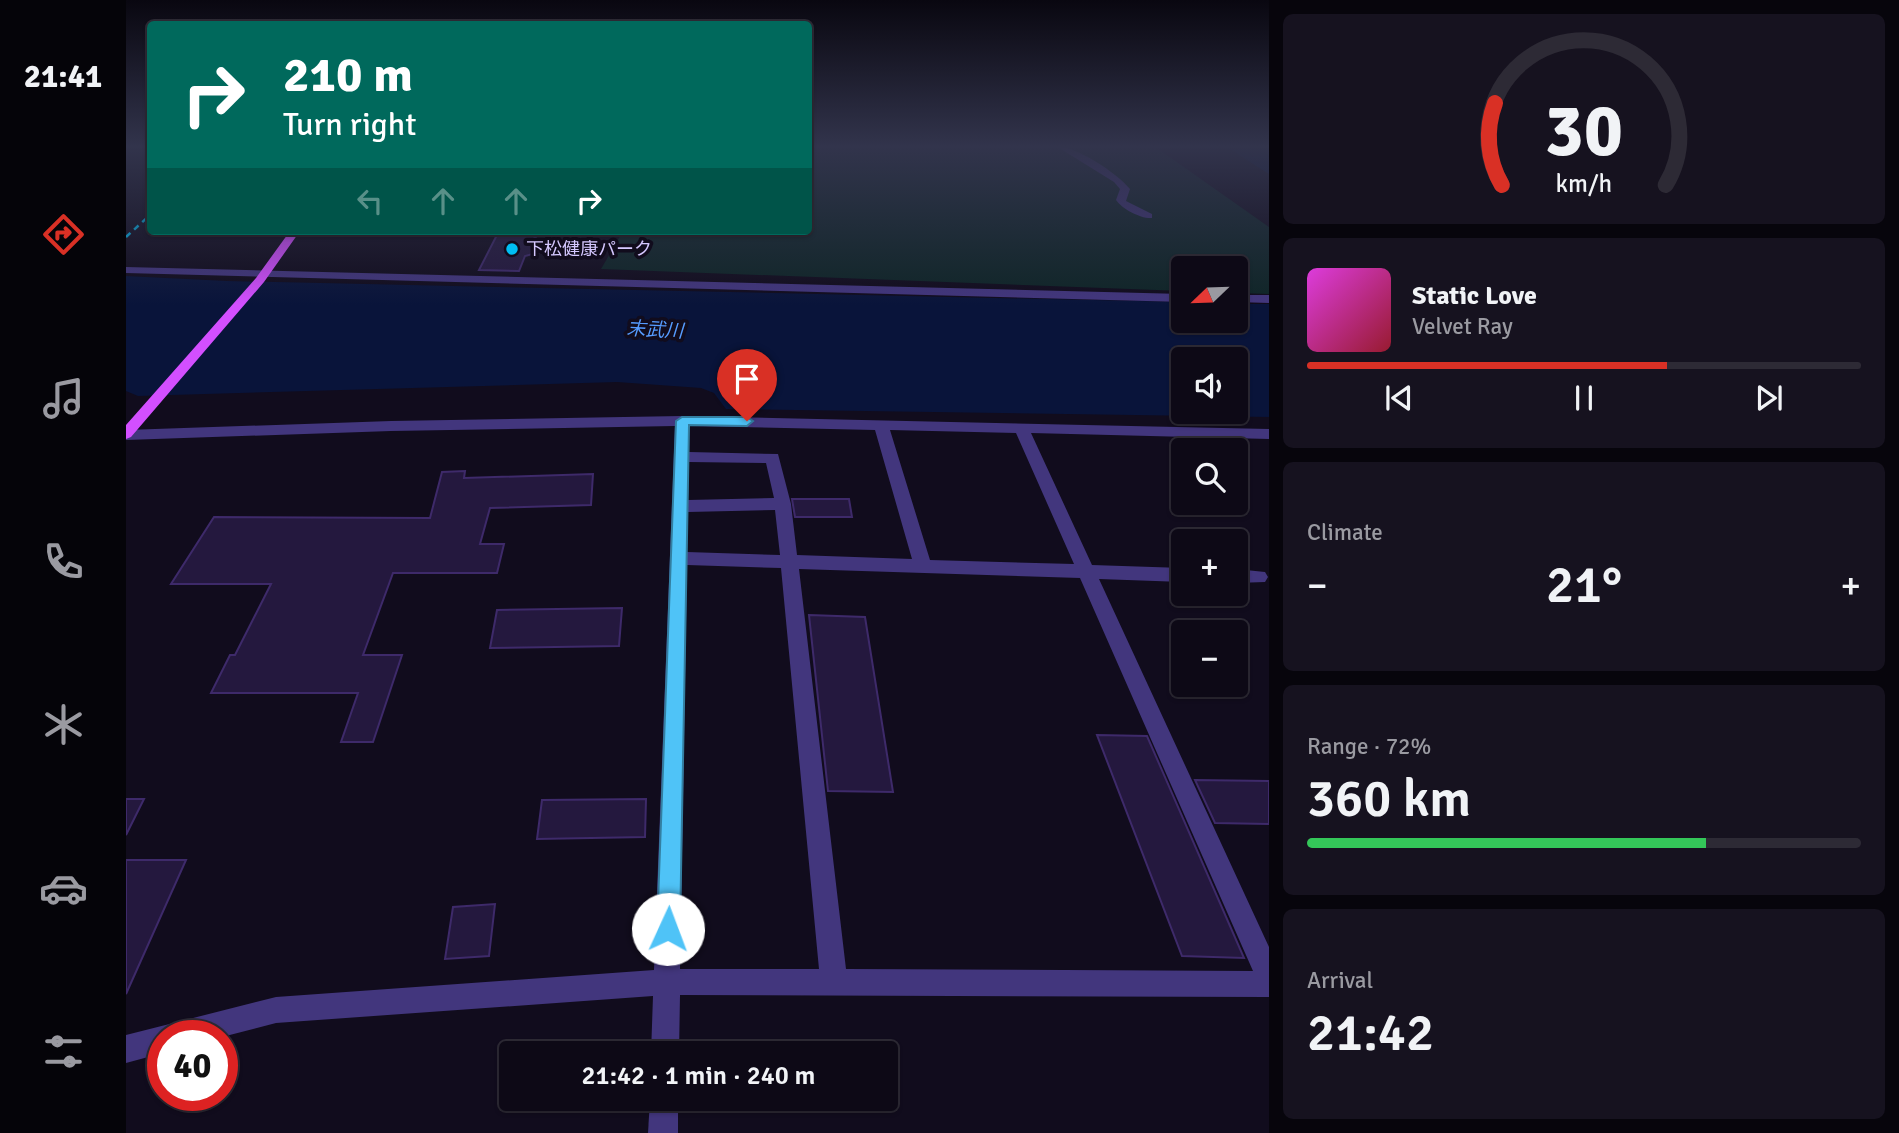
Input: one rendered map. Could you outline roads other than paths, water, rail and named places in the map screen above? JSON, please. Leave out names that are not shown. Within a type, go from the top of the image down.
[{"type":"main road","points":[[126,435],[262,277],[292,235]]},
{"type":"street","points":[[1121,199],[1123,203],[1148,216]]},
{"type":"street","points":[[126,271],[262,277],[1171,298]]},
{"type":"street","points":[[1248,299],[1269,299]]},
{"type":"street","points":[[665,1041],[682,421]]},
{"type":"street","points":[[126,435],[391,426],[682,421],[1269,434]]},
{"type":"street","points":[[881,424],[923,566]]},
{"type":"street","points":[[1021,427],[1269,976]]},
{"type":"street","points":[[682,457],[773,458],[783,504],[834,983]]},
{"type":"street","points":[[681,506],[783,504]]},
{"type":"street","points":[[680,558],[1171,575]]},
{"type":"street","points":[[1248,577],[1259,577]]},
{"type":"street","points":[[236,1020],[276,1010],[667,982],[1269,984]]},
{"type":"street","points":[[126,1049],[147,1043]]},
{"type":"street","points":[[663,1133],[664,1111]]},
{"type":"water","name":"末武川","points":[[126,276],[227,281],[1171,302],[1171,333],[1248,333],[1248,304],[1269,304],[1269,417],[1248,417],[1248,347],[1171,347],[1171,416],[726,409],[714,393],[701,388],[617,382],[138,396],[126,391]]},
{"type":"railway","points":[[126,237],[147,218]]},
{"type":"place","name":"下松健康パーク","points":[[512,249]]}]
